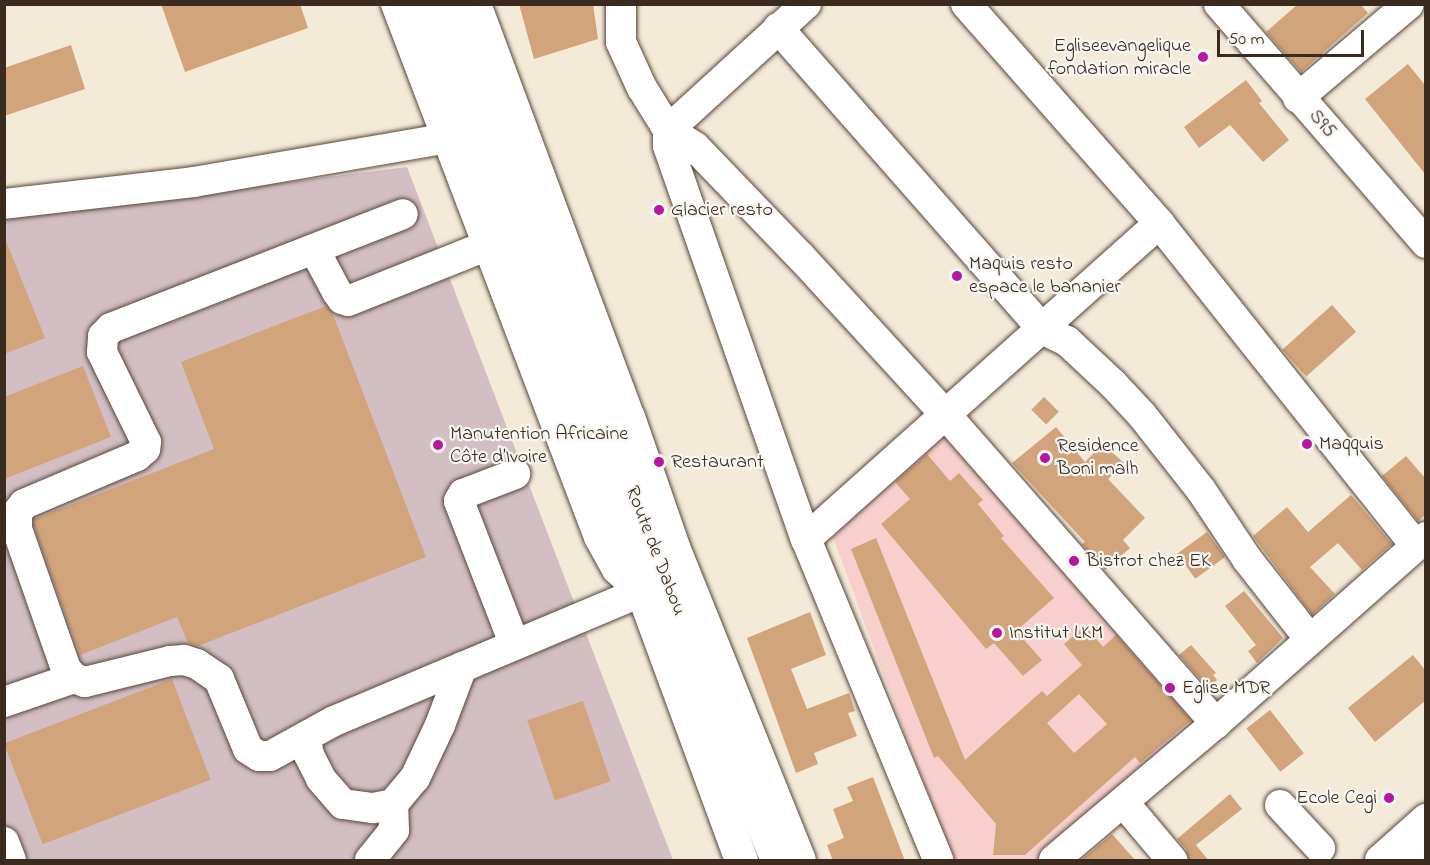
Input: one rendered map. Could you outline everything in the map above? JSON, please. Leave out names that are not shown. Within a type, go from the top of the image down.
[{"type":"main road","points":[[445,7],[515,245]]},
{"type":"main road","name":"Route de Dabou","points":[[515,245],[741,861]]},
{"type":"main road","name":"Route de Dabou","points":[[515,245],[664,579],[777,861]]},
{"type":"street","points":[[314,249],[337,292],[342,299],[348,302],[515,245],[448,138],[396,4]]},
{"type":"street","points":[[621,4],[621,42],[642,88],[668,130],[695,147],[946,415],[1215,723]]},
{"type":"street","points":[[806,4],[668,130],[668,146],[806,539],[938,861]]},
{"type":"street","points":[[966,4],[1160,223],[1420,541],[1124,803],[1054,861]]},
{"type":"street","name":"S95","points":[[1219,4],[1425,243]]},
{"type":"street","points":[[1298,98],[1409,4]]},
{"type":"street","points":[[445,7],[630,417],[675,547],[801,861]]},
{"type":"street","points":[[778,28],[1042,329],[1066,341],[1113,384],[1142,415],[1201,490],[1247,559],[1309,638]]},
{"type":"street","points":[[4,204],[194,182],[448,138]]},
{"type":"street","points":[[403,214],[111,328],[103,336],[102,352],[146,441],[145,449],[137,456],[24,504],[17,513],[17,529],[66,669],[74,678],[85,682],[170,662],[190,662],[219,679],[248,748],[259,756],[270,756],[334,721],[514,643],[641,592]]},
{"type":"street","points":[[806,539],[1160,223]]},
{"type":"street","points":[[514,643],[459,501],[463,494],[515,474]]},
{"type":"street","points":[[304,737],[309,755],[321,779],[343,804],[373,808],[393,804],[415,778],[440,725],[462,667]]},
{"type":"street","points":[[4,702],[74,678]]},
{"type":"street","points":[[1124,803],[1173,861]]},
{"type":"street","points":[[370,861],[394,830],[393,804]]},
{"type":"street","points":[[1280,805],[1320,848]]},
{"type":"street","points":[[1380,861],[1425,819]]},
{"type":"street","points":[[4,842],[11,861]]},
{"type":"street","points":[[1412,861],[1425,848]]},
{"type":"shaded area","points":[[407,167],[673,860],[5,860],[4,218]]},
{"type":"shaded area","name":"Institut LKM","points":[[946,428],[1201,720],[1043,860],[952,860],[833,537],[837,529]]},
{"type":"building","points":[[161,4],[300,4],[308,28],[185,72]]},
{"type":"building","points":[[519,4],[593,4],[598,39],[534,59]]},
{"type":"building","points":[[1298,4],[1360,4],[1368,13],[1301,72],[1266,32]]},
{"type":"building","points":[[71,45],[85,89],[4,116],[4,68]]},
{"type":"building","points":[[1408,64],[1425,85],[1425,174],[1365,99]]},
{"type":"building","points":[[1246,80],[1262,101],[1259,103],[1289,140],[1263,162],[1230,125],[1199,148],[1184,127]]},
{"type":"building","points":[[4,236],[45,338],[4,354]]},
{"type":"building","points":[[1332,305],[1356,332],[1306,377],[1282,350]]},
{"type":"building","points":[[326,306],[332,312],[426,557],[198,646],[188,643],[177,617],[80,655],[34,526],[34,519],[214,449],[181,362]]},
{"type":"building","points":[[83,366],[111,437],[4,479],[4,397]]},
{"type":"building","points":[[1044,397],[1059,412],[1046,425],[1031,410]]},
{"type":"building","points":[[1056,427],[1085,462],[1103,444],[1124,463],[1108,479],[1145,518],[1123,540],[1130,548],[1105,570],[1082,544],[1085,542],[1012,463]]},
{"type":"building","points":[[927,454],[950,481],[959,473],[983,500],[978,504],[1004,536],[1001,538],[1054,598],[1016,631],[1042,660],[1023,676],[994,643],[986,649],[881,524],[910,499],[895,482]]},
{"type":"building","points":[[1406,456],[1425,478],[1425,515],[1418,521],[1382,476]]},
{"type":"building","points":[[1351,495],[1392,544],[1362,570],[1338,543],[1310,567],[1335,594],[1312,615],[1253,536],[1287,507],[1308,532]]},
{"type":"building","points":[[1207,532],[1225,557],[1195,579],[1177,554]]},
{"type":"building","points":[[876,538],[965,760],[1042,691],[1047,696],[1082,665],[1064,644],[1085,626],[1103,647],[1116,635],[1191,720],[1140,763],[1135,757],[1025,855],[993,855],[996,824],[938,756],[934,758],[851,549]],"holes":[[[1079,694],[1107,724],[1074,753],[1047,723]]]},
{"type":"building","points":[[1244,591],[1283,638],[1257,663],[1248,651],[1256,645],[1225,606]]},
{"type":"building","points":[[810,612],[826,655],[791,669],[807,709],[849,693],[855,711],[848,713],[857,736],[814,753],[818,764],[796,773],[747,638]]},
{"type":"building","points":[[1191,645],[1216,673],[1213,675],[1217,680],[1208,688],[1179,655]]},
{"type":"building","points":[[1413,655],[1425,670],[1425,701],[1375,742],[1348,708]]},
{"type":"building","points":[[172,679],[211,780],[43,844],[4,743]]},
{"type":"building","points":[[583,701],[611,781],[555,801],[527,720]]},
{"type":"building","points":[[1270,710],[1304,753],[1280,772],[1246,728]]},
{"type":"building","points":[[873,777],[905,861],[833,861],[827,845],[844,838],[833,809],[853,801],[847,787]]},
{"type":"building","points":[[1230,794],[1242,809],[1196,845],[1209,861],[1189,861],[1186,849],[1177,839]]},
{"type":"building","points":[[1112,834],[1136,861],[1080,861]]},
{"type":"place","name":"Egliseevangelique fondation miracle","points":[[1203,57]]},
{"type":"place","name":"Glacier resto","points":[[659,210]]},
{"type":"place","name":"Maquis resto espace le bananier","points":[[957,276]]},
{"type":"place","name":"Maqquis","points":[[1307,444]]},
{"type":"place","name":"Manutention Africaine Côte d’Ivoire","points":[[438,445]]},
{"type":"place","name":"Residence Boni malh","points":[[1045,458]]},
{"type":"place","name":"Restaurant","points":[[659,462]]},
{"type":"place","name":"Bistrot chez EK","points":[[1074,561]]},
{"type":"place","name":"Institut LKM","points":[[997,633]]},
{"type":"place","name":"Eglise MDR","points":[[1170,688]]},
{"type":"place","name":"Ecole Cegi","points":[[1389,798]]}]
